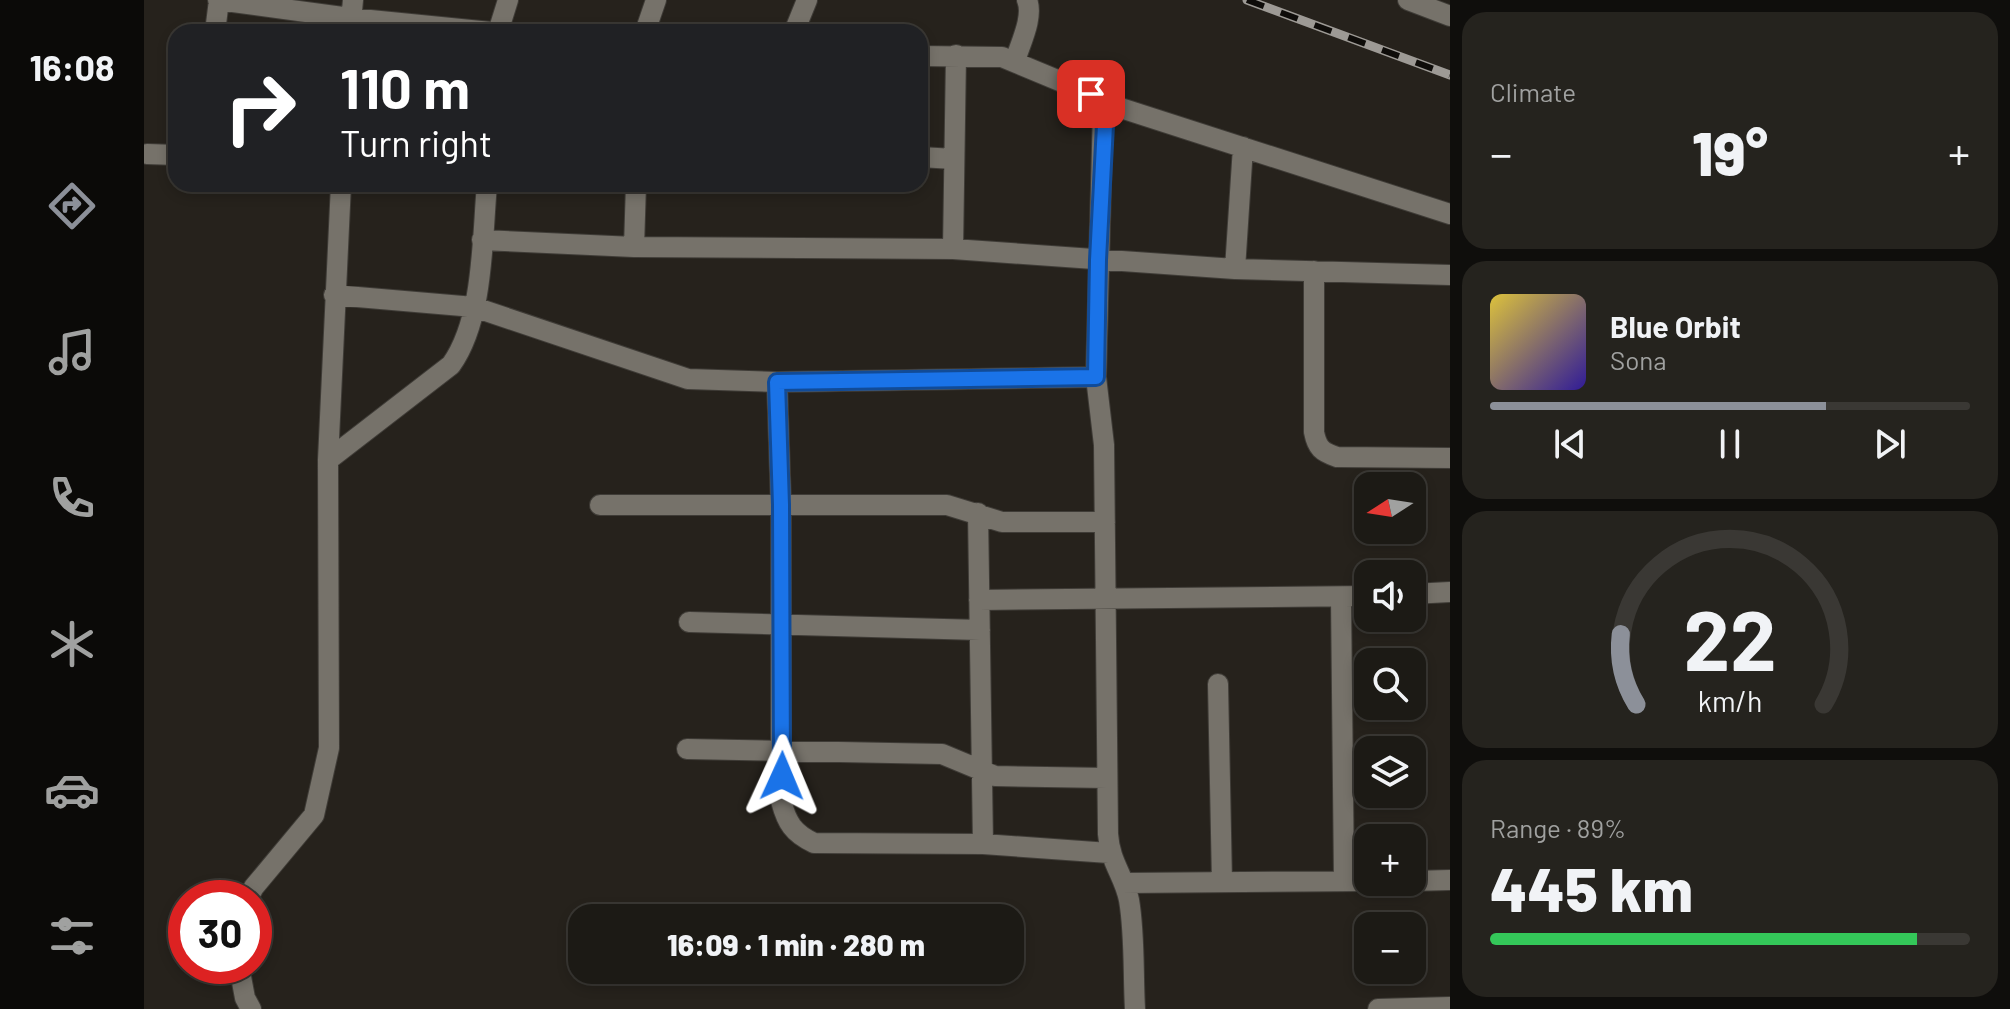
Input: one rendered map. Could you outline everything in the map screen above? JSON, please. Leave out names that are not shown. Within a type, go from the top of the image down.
[{"type":"street","points":[[216,24],[218,0],[416,24]]},
{"type":"street","points":[[500,24],[508,0]]},
{"type":"street","points":[[648,24],[656,0]]},
{"type":"street","points":[[797,24],[807,0]]},
{"type":"street","points":[[1015,61],[1029,15],[1027,0]]},
{"type":"street","points":[[1408,0],[1443,9]]},
{"type":"street","points":[[953,249],[956,55]]},
{"type":"street","points":[[928,56],[1002,57],[1091,94],[1099,101],[1450,214]]},
{"type":"street","points":[[1099,101],[1105,125],[1096,377],[1104,445],[1106,778],[1109,853],[1124,883],[1129,902],[1135,1009]]},
{"type":"street","points":[[1235,269],[1243,147]]},
{"type":"street","points":[[147,154],[168,155]]},
{"type":"street","points":[[928,157],[954,159]]},
{"type":"street","points":[[261,880],[314,815],[329,748],[328,460],[340,192]]},
{"type":"street","points":[[328,460],[451,365],[458,355],[474,307],[486,192]]},
{"type":"street","points":[[634,247],[636,192]]},
{"type":"street","points":[[482,240],[634,247],[953,249],[1235,269],[1450,275]]},
{"type":"street","points":[[1314,271],[1314,432],[1317,445],[1324,453],[1337,457],[1450,458]]},
{"type":"street","points":[[334,295],[474,307],[688,379],[777,382],[1096,377]]},
{"type":"street","points":[[777,382],[781,505],[781,801],[786,821],[797,835],[814,843],[983,844],[1109,853]]},
{"type":"street","points":[[600,505],[947,505],[1002,522],[1105,522]]},
{"type":"street","points":[[978,513],[983,844]]},
{"type":"street","points":[[1426,593],[1450,592]]},
{"type":"street","points":[[1341,597],[1344,881]]},
{"type":"street","points":[[979,600],[1354,597]]},
{"type":"street","points":[[689,622],[980,630]]},
{"type":"street","points":[[1218,684],[1222,882]]},
{"type":"street","points":[[687,749],[942,754],[995,776],[1106,778]]},
{"type":"street","points":[[1426,881],[1450,880]]},
{"type":"street","points":[[1124,883],[1354,881]]},
{"type":"street","points":[[242,984],[251,1009]]},
{"type":"street","points":[[1378,1009],[1450,1007]]},
{"type":"railway","points":[[1247,0],[1450,75]]},
{"type":"route","points":[[782,776],[781,505],[777,382],[1096,377],[1105,125],[1099,101],[1091,94]]}]
